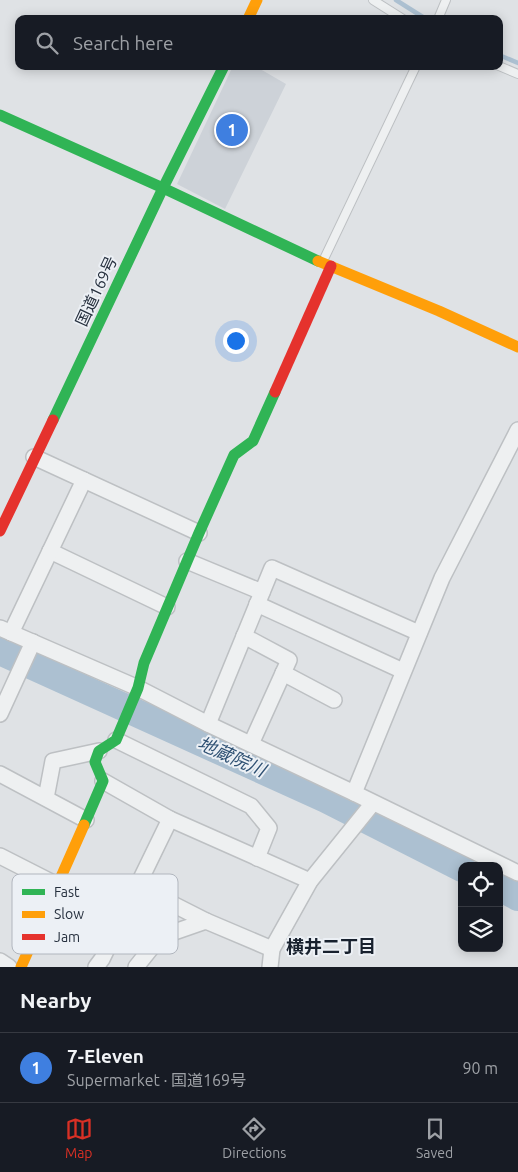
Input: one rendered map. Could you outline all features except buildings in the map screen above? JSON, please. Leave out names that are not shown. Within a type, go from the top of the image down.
[{"type":"main road","points":[[250,15],[257,0]]},
{"type":"main road","name":"国道169号","points":[[0,531],[163,188],[222,70]]},
{"type":"main road","points":[[0,114],[326,265],[439,311],[518,347]]},
{"type":"main road","points":[[62,874],[103,781],[95,762],[99,751],[116,740],[135,695],[144,662],[199,533],[234,455],[253,441],[326,265]]},
{"type":"main road","points":[[21,967],[27,954]]},
{"type":"street","points":[[354,793],[442,578],[518,430]]},
{"type":"street","points":[[34,457],[199,533]]},
{"type":"street","points":[[84,480],[50,551],[5,630],[27,656],[208,724],[354,793],[369,808],[518,874]]},
{"type":"street","points":[[50,551],[167,607]]},
{"type":"street","points":[[187,561],[404,671]]},
{"type":"street","points":[[208,724],[272,568],[419,633]]},
{"type":"street","points":[[244,636],[289,660],[251,744]]},
{"type":"street","points":[[0,714],[27,656]]},
{"type":"street","points":[[284,673],[334,700]]},
{"type":"street","points":[[116,740],[251,806],[268,828],[257,858]]},
{"type":"street","points":[[46,798],[52,761],[99,751]]},
{"type":"street","points":[[0,774],[86,820]]},
{"type":"street","points":[[103,781],[170,819],[310,881]]},
{"type":"street","points":[[270,967],[272,949],[310,881],[369,808]]},
{"type":"street","points":[[144,874],[170,819]]},
{"type":"street","points":[[0,856],[35,874]]},
{"type":"street","points":[[178,907],[206,921],[272,949]]},
{"type":"street","points":[[178,931],[206,921]]},
{"type":"street","points":[[96,967],[104,954]]},
{"type":"street","points":[[136,967],[146,954]]},
{"type":"street","points":[[0,961],[8,967]]},
{"type":"lane","points":[[373,0],[397,15]]},
{"type":"lane","points":[[440,15],[446,0]]},
{"type":"lane","points":[[503,68],[518,74]]},
{"type":"lane","points":[[326,265],[414,70]]},
{"type":"shaded area","points":[[231,70],[262,70],[286,84],[225,209],[177,184]]},
{"type":"waterway","points":[[396,0],[420,15]]},
{"type":"waterway","points":[[503,57],[518,63]]},
{"type":"waterway","name":"地蔵院川","points":[[0,651],[326,799],[458,866]]},
{"type":"waterway","name":"地蔵院川","points":[[503,889],[518,897]]},
{"type":"traffic: fast","points":[[53,420],[163,188],[222,70]]},
{"type":"traffic: fast","points":[[0,115],[163,188],[318,261]]},
{"type":"traffic: fast","points":[[84,825],[103,781],[95,762],[99,751],[116,740],[138,688],[144,663],[234,455],[253,441],[275,392]]},
{"type":"traffic: slow","points":[[250,15],[257,0]]},
{"type":"traffic: slow","points":[[318,261],[439,311],[518,347]]},
{"type":"traffic: slow","points":[[62,874],[84,825]]},
{"type":"traffic: slow","points":[[21,967],[27,954]]},
{"type":"traffic: jam","points":[[275,392],[331,266]]},
{"type":"traffic: jam","points":[[0,531],[53,420]]},
{"type":"place","name":"7-Eleven","points":[[232,130]]},
{"type":"district","name":"横井二丁目","points":[[331,946]]}]
